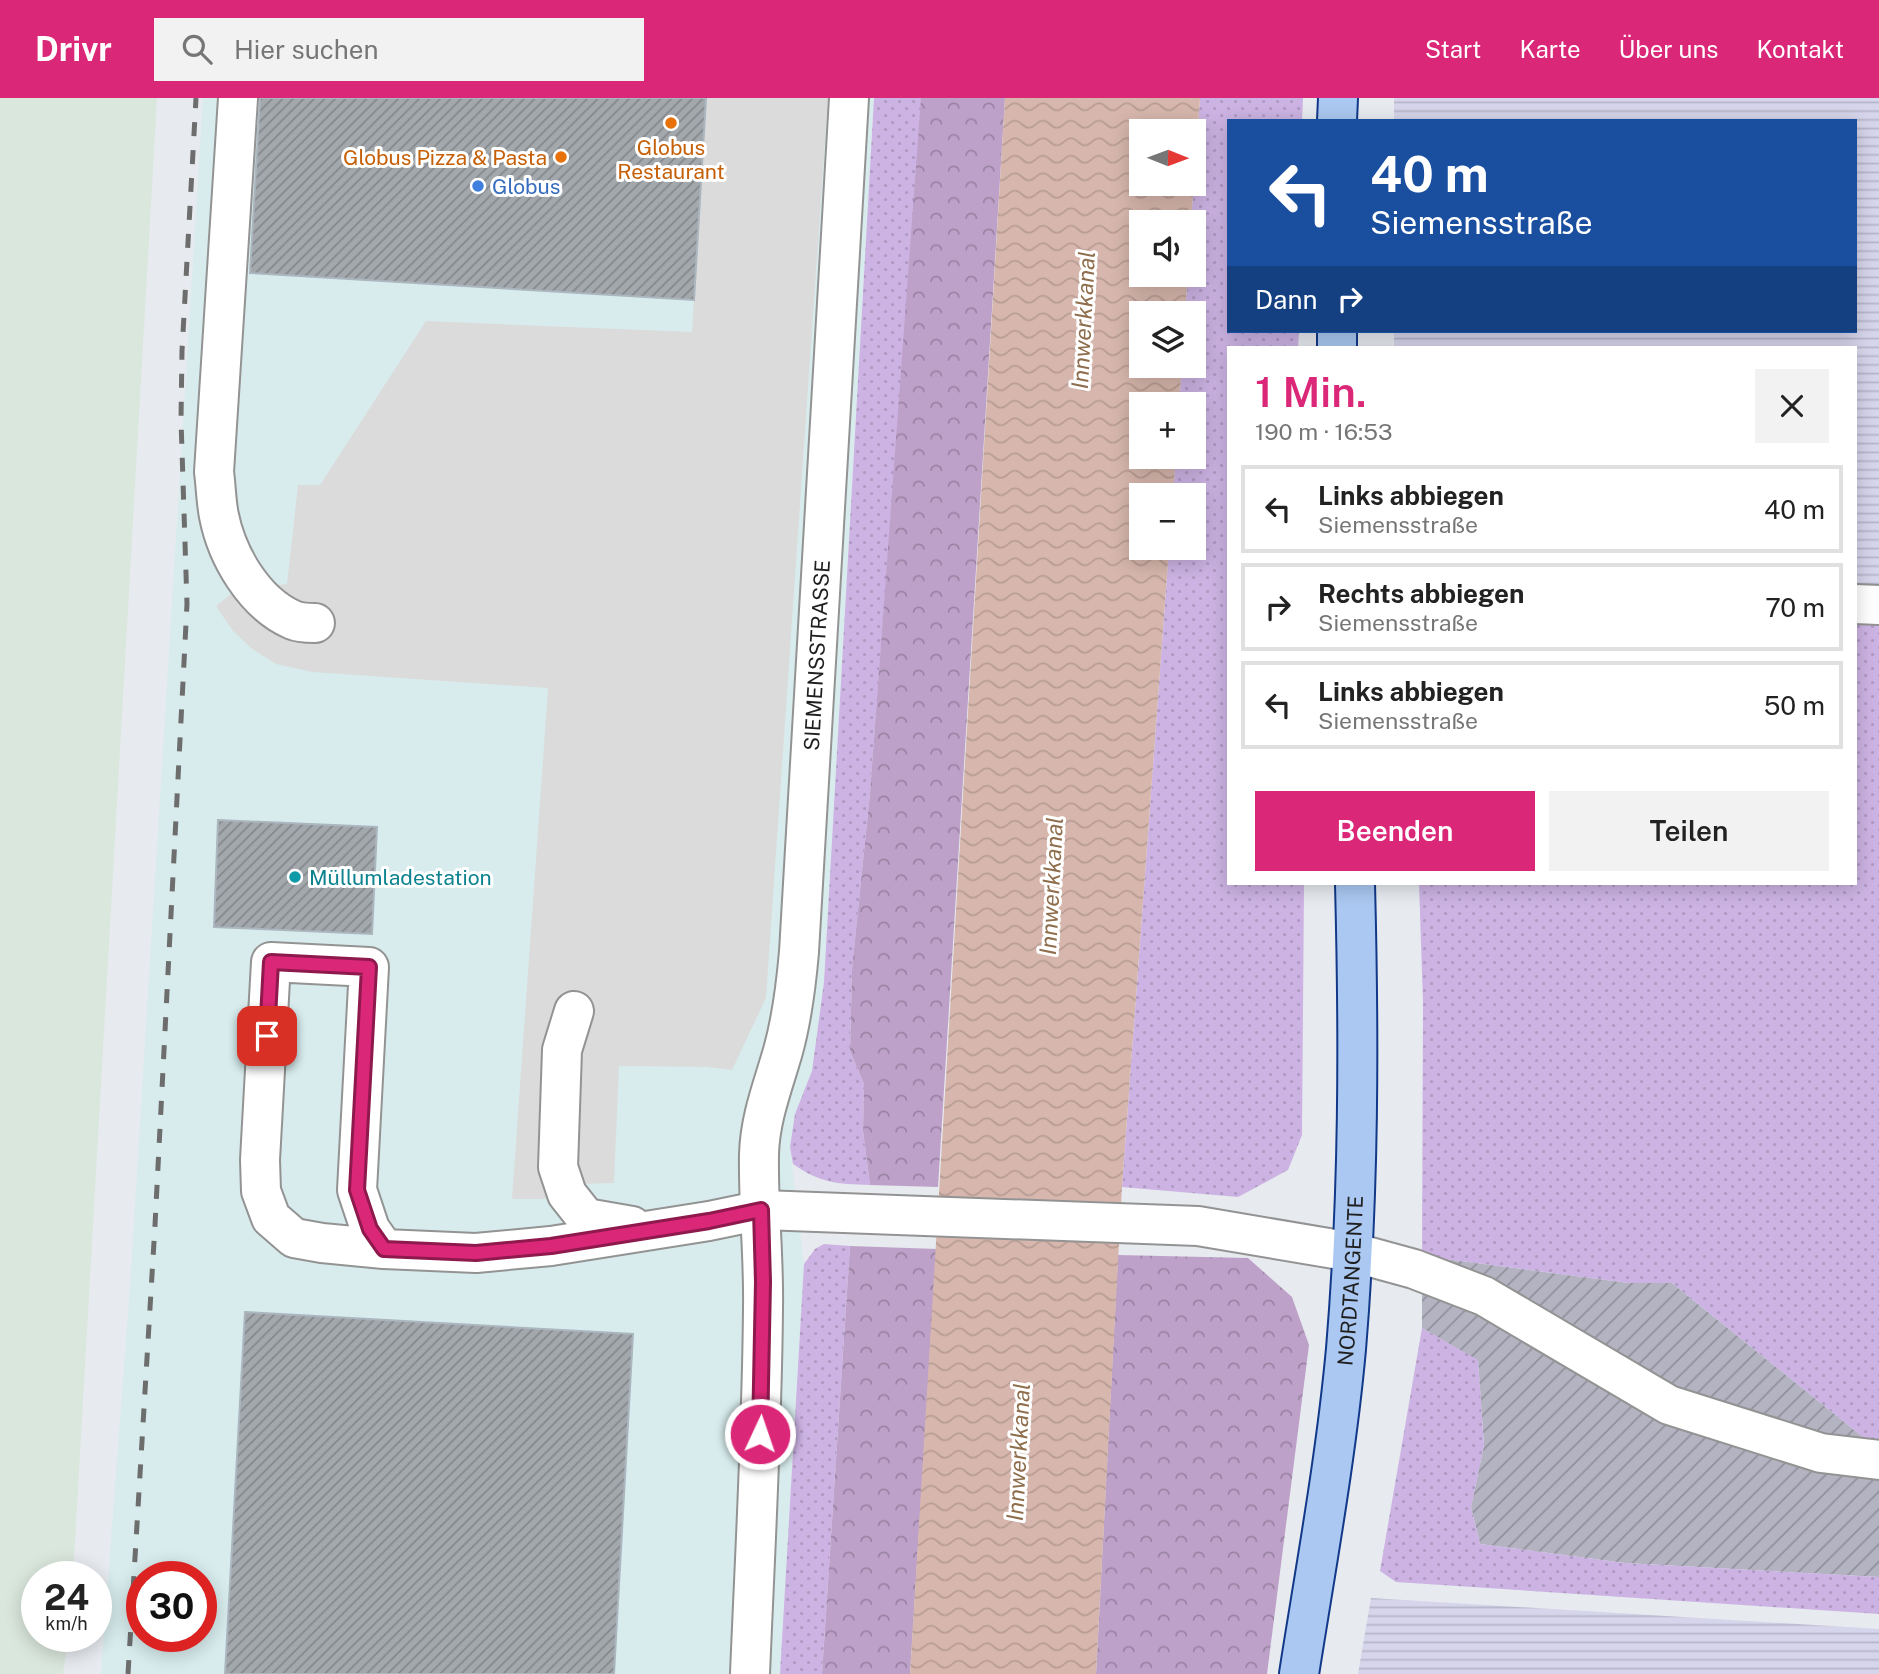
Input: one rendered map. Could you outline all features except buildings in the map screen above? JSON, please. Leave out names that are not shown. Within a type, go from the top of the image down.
[{"type":"main road","points":[[1337,119],[1338,98]]},
{"type":"main road","name":"NORDTANGENTE","points":[[1299,1674],[1334,1449],[1346,1351],[1359,1040],[1355,885]]},
{"type":"street","points":[[238,98],[214,472],[219,515],[229,549],[250,585],[284,615],[296,621],[315,624]]},
{"type":"street","name":"SIEMENSSTRASSE","points":[[750,1674],[762,1381],[759,1154],[762,1125],[794,1006],[849,98]]},
{"type":"street","points":[[1857,604],[1879,605]]},
{"type":"street","points":[[384,1249],[370,1229],[357,1190],[369,967],[271,962],[260,1160],[261,1191],[271,1218],[294,1238],[384,1249],[476,1253],[551,1246],[657,1230],[761,1210],[1198,1226],[1352,1252],[1414,1269],[1484,1296],[1669,1405],[1821,1453],[1879,1460]]},
{"type":"street","points":[[574,1011],[562,1050],[558,1167],[567,1194],[586,1218],[657,1230]]},
{"type":"shaded area","points":[[0,98],[157,98],[74,1561],[21,1561],[21,1652],[66,1652],[63,1674],[0,1674]]},
{"type":"shaded area","points":[[203,98],[874,98],[824,982],[812,1071],[795,1114],[790,1147],[804,1264],[780,1674],[101,1674],[103,1652],[112,1652],[112,1561],[109,1561],[130,1287]]},
{"type":"shaded area","points":[[706,98],[828,98],[766,998],[732,1070],[707,1067],[619,1066],[614,1183],[581,1184],[544,1199],[512,1199],[548,688],[312,672],[276,664],[251,648],[233,631],[216,606],[236,590],[287,584],[298,485],[320,485],[426,321],[692,332]]},
{"type":"shaded area","points":[[874,98],[921,98],[921,117],[870,793],[852,970],[850,1051],[864,1084],[863,1131],[870,1185],[838,1183],[812,1175],[793,1164],[790,1147],[795,1114],[812,1071],[824,982]]},
{"type":"shaded area","points":[[1200,98],[1303,98],[1302,119],[1227,119],[1227,333],[1299,333],[1298,346],[1227,346],[1227,885],[1304,885],[1302,1135],[1288,1170],[1238,1197],[1122,1187],[1168,560],[1206,560],[1206,483],[1174,483],[1175,469],[1206,469],[1206,392],[1180,392],[1181,378],[1206,378],[1206,301],[1186,301],[1187,287],[1206,287],[1206,210],[1192,210],[1193,196],[1206,196],[1206,119],[1198,119]]},
{"type":"shaded area","points":[[1394,98],[1879,98],[1879,594],[1857,592],[1857,346],[1394,346],[1394,333],[1857,333],[1857,119],[1394,119]]},
{"type":"shaded area","points":[[1857,622],[1879,624],[1879,1450],[1672,1283],[1629,1283],[1422,1256],[1423,1002],[1419,885],[1857,885]]},
{"type":"shaded area","points":[[824,1244],[850,1246],[822,1674],[780,1674],[804,1264],[815,1249]]},
{"type":"shaded area","points":[[1422,1256],[1629,1283],[1672,1283],[1879,1450],[1879,1577],[1625,1563],[1480,1544],[1471,1507],[1484,1445],[1478,1361],[1422,1328]]},
{"type":"shaded area","points":[[1422,1328],[1478,1360],[1484,1445],[1471,1507],[1480,1544],[1625,1563],[1879,1577],[1879,1614],[1396,1582],[1380,1571]]},
{"type":"shaded area","points":[[1371,1598],[1879,1629],[1879,1674],[1358,1674]]},
{"type":"green space","points":[[921,98],[1005,98],[938,1187],[870,1185],[863,1131],[864,1084],[850,1051],[852,969],[870,793]]},
{"type":"green space","points":[[850,1246],[937,1249],[910,1674],[822,1674]]},
{"type":"green space","points":[[1118,1255],[1248,1258],[1292,1297],[1309,1345],[1267,1674],[1096,1674]]},
{"type":"water","name":"Innwerkkanal","points":[[1005,98],[1200,98],[1198,119],[1129,119],[1129,196],[1193,196],[1192,210],[1129,210],[1129,287],[1187,287],[1186,301],[1129,301],[1129,378],[1181,378],[1180,392],[1129,392],[1129,469],[1175,469],[1174,483],[1129,483],[1129,560],[1168,560],[1122,1187],[1096,1674],[910,1674]]},
{"type":"railway","points":[[128,1674],[155,1225],[187,604],[181,420],[182,351],[196,98]]},
{"type":"place","name":"Globus Restaurant","points":[[671,123]]},
{"type":"place","name":"Globus Pizza & Pasta","points":[[561,157]]},
{"type":"place","name":"Globus","points":[[478,186]]},
{"type":"place","name":"Müllumladestation","points":[[295,877]]},
{"type":"route","points":[[267,1036],[271,962],[369,967],[357,1190],[370,1229],[384,1249],[476,1253],[551,1246],[761,1210],[763,1282],[760,1434]]}]
